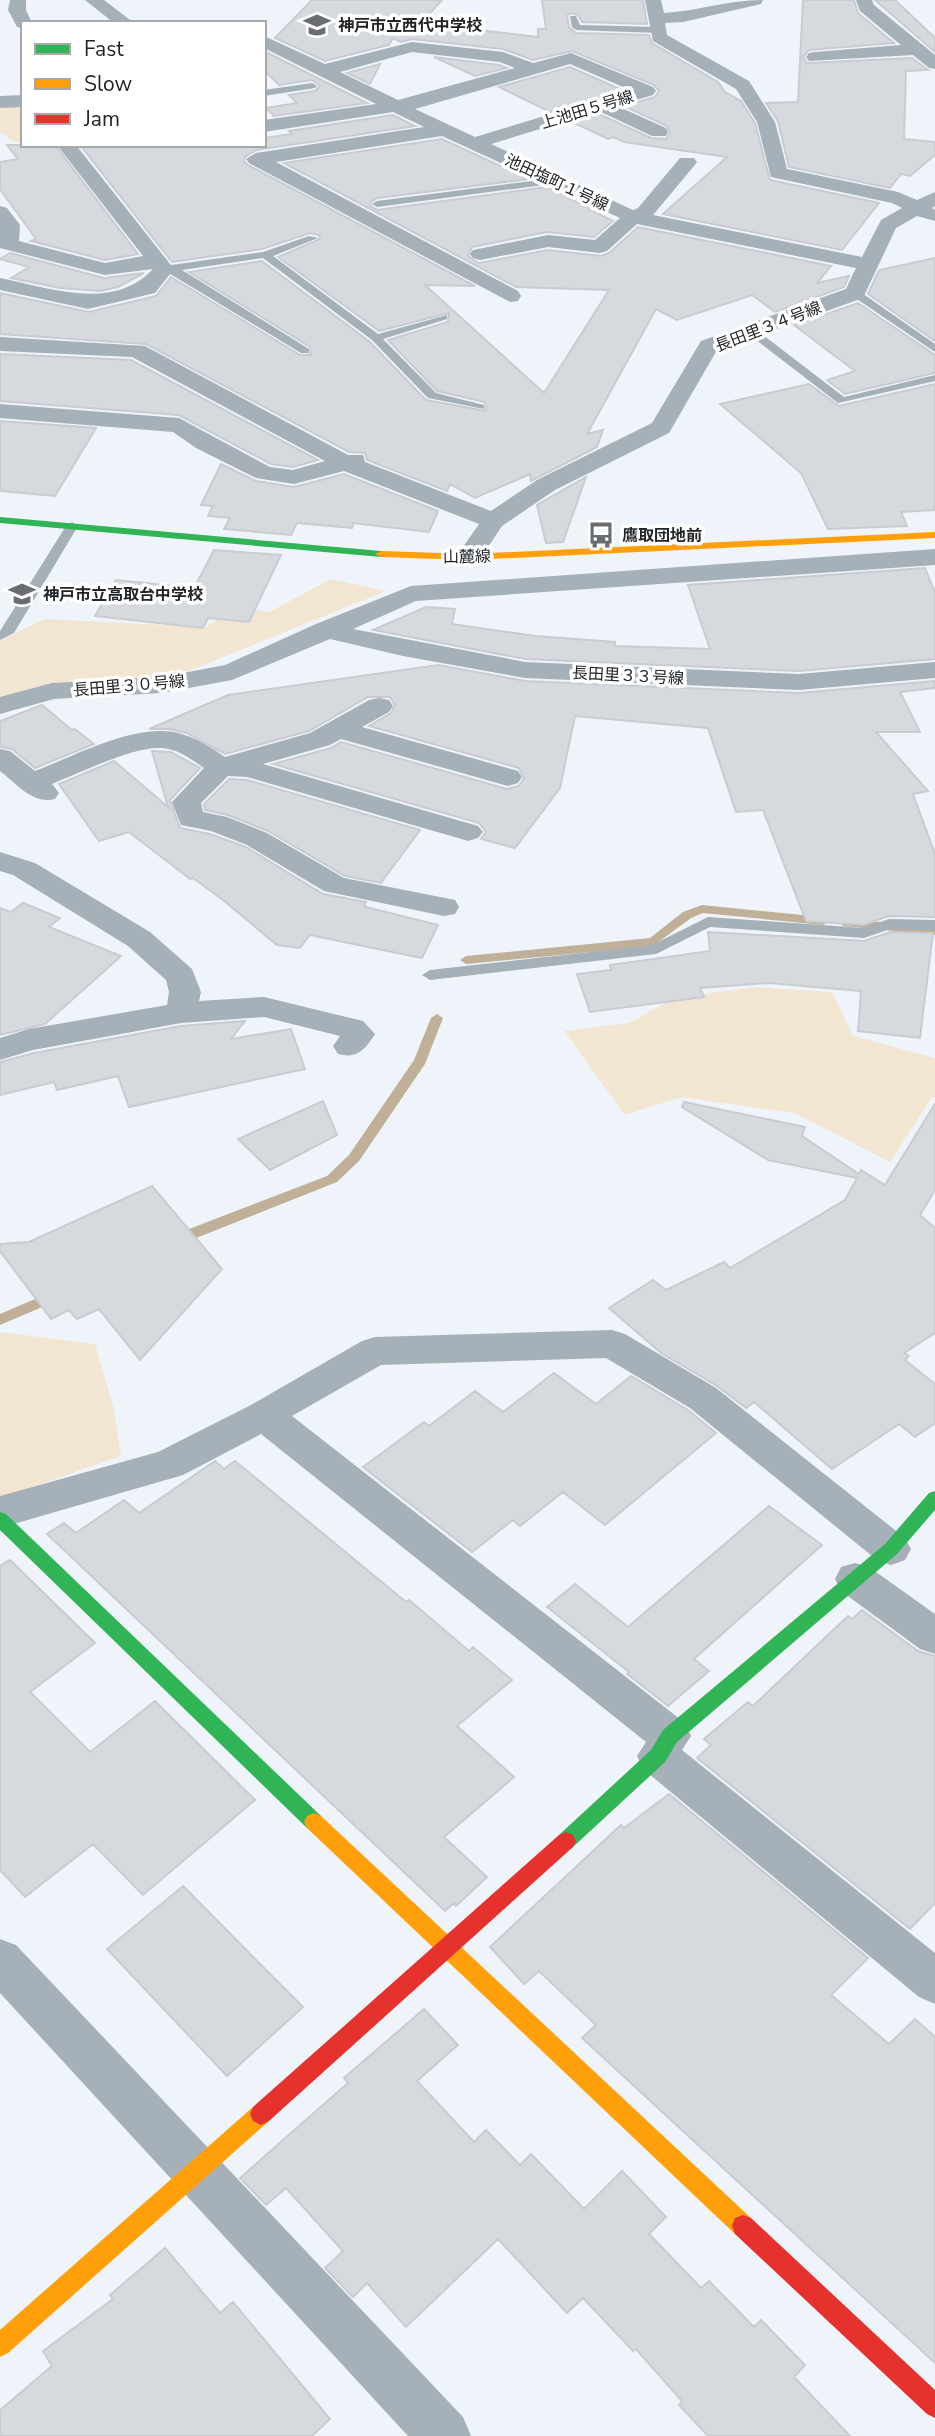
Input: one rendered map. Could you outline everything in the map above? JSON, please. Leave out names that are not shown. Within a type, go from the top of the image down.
[{"type":"street","points":[[18,0],[17,10],[22,21]]},
{"type":"street","points":[[93,0],[123,21]]},
{"type":"street","points":[[653,0],[658,29],[743,85],[766,122],[778,173],[898,198],[929,208]]},
{"type":"street","points":[[658,29],[683,17],[755,0]]},
{"type":"street","points":[[864,0],[866,7],[935,64]]},
{"type":"street","points":[[897,33],[922,30]]},
{"type":"street","name":"池田塩町１号線","points":[[266,42],[444,130],[633,217],[870,265]]},
{"type":"street","points":[[325,70],[412,47],[503,57],[532,69]]},
{"type":"street","points":[[815,57],[916,49]]},
{"type":"street","name":"上池田５号線","points":[[266,129],[397,106],[571,58],[647,91],[475,143]]},
{"type":"street","points":[[0,102],[21,101]]},
{"type":"street","points":[[600,105],[659,132]]},
{"type":"street","points":[[444,130],[256,159],[510,296]]},
{"type":"street","points":[[266,131],[286,155]]},
{"type":"street","points":[[68,147],[164,266]]},
{"type":"street","points":[[480,254],[548,241],[600,247],[633,217],[645,212],[687,162]]},
{"type":"street","points":[[856,293],[888,224],[929,208]]},
{"type":"street","points":[[0,212],[10,225],[4,243],[105,269],[164,266]]},
{"type":"street","points":[[0,284],[88,303],[147,288],[164,266]]},
{"type":"street","name":"長田里３４号線","points":[[469,557],[493,521],[546,485],[661,428],[709,346],[856,293]]},
{"type":"street","points":[[0,344],[137,351],[346,463],[493,521]]},
{"type":"street","points":[[0,411],[179,425],[204,443],[264,473],[294,477],[374,453]]},
{"type":"street","name":"山麓線","points":[[0,520],[408,556],[934,555]]},
{"type":"street","name":"長田里３０号線","points":[[0,706],[52,691],[162,685],[232,672],[411,594],[934,555]]},
{"type":"street","name":"長田里３３号線","points":[[326,629],[403,648],[525,670],[799,682],[935,670]]},
{"type":"street","points":[[379,706],[320,739],[221,767],[186,802],[191,819],[217,823],[257,839],[335,885],[444,907]]},
{"type":"street","points":[[338,729],[508,777]]},
{"type":"street","points":[[0,757],[38,787],[134,743],[162,739],[194,748],[221,767],[249,769],[468,832]]},
{"type":"street","points":[[0,862],[23,869],[139,939],[181,976],[185,992],[181,1013]]},
{"type":"street","points":[[0,1049],[29,1041],[181,1013],[264,1007],[352,1028],[359,1034],[349,1046]]},
{"type":"street","points":[[0,1512],[169,1464],[264,1415],[375,1351],[612,1344],[703,1398],[891,1549]]},
{"type":"street","points":[[264,1415],[664,1746],[935,1982]]},
{"type":"street","points":[[0,2345],[447,1950],[664,1746],[891,1549],[935,1498]]},
{"type":"street","points":[[0,1519],[447,1950],[935,2406]]},
{"type":"street","points":[[855,1578],[935,1637]]},
{"type":"street","points":[[0,1960],[444,2436]]},
{"type":"lane","points":[[573,18],[576,27],[658,29]]},
{"type":"lane","points":[[266,93],[312,86]]},
{"type":"lane","points":[[377,204],[555,181]]},
{"type":"lane","points":[[164,266],[265,255],[313,238]]},
{"type":"lane","points":[[265,255],[376,338],[432,396],[480,407]]},
{"type":"lane","points":[[164,266],[304,351]]},
{"type":"lane","points":[[856,293],[935,349]]},
{"type":"lane","points":[[376,338],[443,317]]},
{"type":"lane","points":[[751,331],[842,401],[935,378]]},
{"type":"lane","points":[[0,636],[7,633],[72,526]]},
{"type":"lane","points":[[430,975],[656,949],[708,922],[864,933],[889,925],[935,925]]},
{"type":"shaded area","points":[[0,105],[21,108],[21,141],[14,142],[0,132]]},
{"type":"shaded area","points":[[331,579],[386,591],[179,675],[78,682],[0,697],[0,641],[44,619],[206,627],[236,607],[269,612]]},
{"type":"shaded area","points":[[755,987],[832,992],[853,1036],[935,1058],[935,1097],[932,1097],[890,1162],[794,1113],[681,1097],[625,1115],[564,1031],[629,1023],[674,998]]},
{"type":"shaded area","points":[[0,1332],[95,1344],[114,1410],[121,1456],[0,1498]]},
{"type":"building","points":[[312,0],[442,0],[421,23],[538,37],[538,29],[546,29],[542,0],[643,0],[647,24],[582,22],[578,15],[570,13],[567,16],[569,27],[576,33],[649,35],[652,43],[718,82],[725,92],[741,101],[755,123],[770,180],[879,203],[842,250],[663,214],[727,157],[624,142],[613,137],[608,139],[572,122],[599,114],[651,138],[666,139],[670,133],[667,126],[624,106],[655,97],[659,91],[654,85],[572,51],[533,60],[503,49],[412,39],[401,42],[393,38],[389,45],[325,61],[275,38]]},
{"type":"building","points":[[803,0],[854,0],[858,13],[894,43],[809,50],[803,57],[807,63],[912,58],[928,70],[906,71],[904,139],[935,142],[935,155],[910,176],[901,174],[890,188],[789,167],[778,121],[766,103],[798,102]]},
{"type":"building","points":[[875,0],[895,0],[935,38],[935,52]]},
{"type":"building","points":[[266,52],[367,103],[274,116],[266,108],[297,103],[289,95],[315,91],[320,86],[312,80],[279,85],[266,72]]},
{"type":"building","points":[[434,57],[499,65],[507,68],[475,76]]},
{"type":"building","points":[[380,64],[370,84],[347,73]]},
{"type":"building","points":[[570,67],[622,90],[550,112],[499,87]]},
{"type":"building","points":[[393,115],[415,126],[256,150],[245,157],[244,161],[475,286],[425,285],[544,393],[609,290],[516,287],[284,163],[442,139],[529,179],[377,198],[370,203],[371,206],[377,210],[547,187],[613,221],[594,237],[547,232],[472,247],[468,256],[479,263],[548,250],[601,256],[609,253],[638,227],[831,266],[817,283],[849,276],[844,287],[775,312],[752,295],[677,320],[656,309],[587,434],[603,430],[597,447],[531,481],[530,474],[475,498],[450,484],[447,491],[367,460],[365,453],[349,452],[146,344],[0,334],[0,293],[89,312],[156,296],[171,277],[300,355],[311,355],[310,347],[189,272],[262,261],[370,342],[426,400],[486,411],[485,402],[437,391],[388,340],[448,322],[449,313],[379,331],[278,257],[320,239],[319,235],[310,233],[262,249],[172,262],[82,147],[266,147],[266,138],[292,134],[289,131]]},
{"type":"building","points":[[7,145],[57,147],[138,254],[105,260],[31,241],[36,239],[0,189],[0,162],[18,159]]},
{"type":"building","points":[[10,253],[104,278],[144,273],[118,287],[100,291],[60,288],[11,278],[29,267],[0,259]]},
{"type":"building","points":[[935,258],[935,341],[868,294],[879,270]]},
{"type":"building","points":[[858,303],[935,355],[935,373],[845,394],[827,380],[855,371],[794,325]]},
{"type":"building","points":[[0,354],[131,360],[318,460],[293,467],[271,464],[179,415],[0,401]]},
{"type":"building","points":[[809,384],[839,406],[935,384],[935,510],[901,512],[907,526],[828,529],[801,473],[720,404]]},
{"type":"building","points":[[0,421],[96,428],[55,496],[0,491]]},
{"type":"building","points":[[221,464],[256,481],[294,487],[344,474],[438,511],[429,532],[353,523],[352,528],[297,523],[291,535],[224,529],[230,518],[208,516],[213,506],[201,505]]},
{"type":"building","points":[[586,477],[563,542],[546,543],[537,505]]},
{"type":"building","points":[[214,550],[281,555],[249,622],[208,618],[203,628],[95,616],[116,580],[194,588]]},
{"type":"building","points":[[925,568],[935,593],[935,659],[799,671],[525,659],[373,630],[426,607],[455,609],[452,624],[535,636],[615,642],[615,646],[710,649],[688,585]]},
{"type":"building","points":[[438,665],[525,681],[799,693],[935,681],[935,688],[900,692],[920,732],[876,732],[928,791],[913,794],[935,854],[935,917],[889,916],[863,925],[806,921],[763,810],[736,812],[708,728],[575,716],[560,788],[515,848],[481,839],[486,832],[479,823],[273,764],[331,748],[341,742],[507,789],[519,786],[524,778],[519,768],[369,726],[391,713],[395,705],[390,697],[368,697],[309,731],[225,754],[187,733],[149,729],[228,695]]},
{"type":"building","points":[[42,705],[94,744],[35,768],[12,749],[0,747],[0,721]]},
{"type":"building","points":[[152,751],[171,752],[200,768],[170,800],[180,828],[210,834],[246,847],[323,894],[366,902],[364,906],[370,908],[438,925],[422,958],[310,935],[300,948],[277,945],[223,900],[193,878],[190,879],[129,832],[99,841],[59,784],[114,761],[168,807]]},
{"type":"building","points":[[229,779],[247,780],[420,830],[381,883],[345,876],[268,831],[228,815],[205,810],[204,804]]},
{"type":"building","points":[[23,903],[60,918],[49,927],[121,956],[45,1024],[0,1035],[0,908],[11,912]]},
{"type":"building","points":[[708,932],[864,941],[890,932],[933,933],[920,1038],[858,1031],[861,991],[769,983],[700,988],[704,997],[590,1012],[577,974],[611,970],[610,965],[710,951]]},
{"type":"building","points":[[245,1021],[231,1039],[291,1029],[305,1069],[129,1107],[118,1076],[57,1090],[54,1082],[0,1095],[0,1062],[34,1053],[181,1026]]},
{"type":"building","points":[[323,1101],[337,1135],[270,1170],[238,1139]]},
{"type":"building","points":[[684,1102],[805,1127],[802,1136],[859,1174],[861,1170],[885,1185],[935,1104],[935,1190],[920,1215],[935,1228],[935,1333],[904,1353],[909,1356],[905,1360],[935,1384],[935,1423],[915,1437],[899,1424],[832,1469],[754,1402],[746,1408],[717,1386],[661,1353],[609,1308],[653,1280],[666,1290],[724,1262],[730,1268],[845,1200],[857,1178],[768,1160],[682,1107]]},
{"type":"building","points":[[152,1186],[222,1269],[140,1360],[99,1309],[77,1319],[69,1310],[51,1319],[0,1251],[0,1244],[29,1242]]},
{"type":"building","points":[[554,1373],[596,1404],[631,1376],[688,1410],[716,1433],[605,1525],[563,1492],[520,1526],[513,1520],[472,1552],[363,1467],[424,1422],[429,1426],[475,1391],[503,1412]]},
{"type":"building","points":[[215,1461],[224,1469],[235,1461],[406,1602],[409,1600],[469,1651],[473,1647],[512,1680],[457,1726],[514,1777],[444,1837],[487,1877],[456,1906],[454,1903],[445,1911],[47,1534],[64,1523],[76,1533],[124,1500],[139,1513]]},
{"type":"building","points":[[769,1506],[822,1545],[694,1659],[709,1671],[668,1706],[547,1607],[575,1584],[628,1627]]},
{"type":"building","points":[[10,1560],[95,1643],[30,1692],[90,1752],[155,1701],[255,1800],[143,1895],[93,1844],[25,1897],[0,1870],[0,1566]]},
{"type":"building","points":[[862,1610],[918,1651],[935,1656],[935,1903],[910,1929],[697,1758],[711,1745],[704,1739],[748,1702],[753,1706],[848,1616],[852,1619]]},
{"type":"building","points":[[669,1794],[868,1958],[831,1995],[889,2044],[915,2019],[935,2037],[935,2363],[582,2038],[596,2025],[539,1971],[524,1984],[490,1947],[621,1825],[624,1828]]},
{"type":"building","points":[[183,1886],[303,2007],[227,2076],[107,1949]]},
{"type":"building","points":[[424,2009],[458,2045],[417,2081],[474,2142],[486,2130],[520,2165],[531,2154],[584,2209],[622,2171],[666,2217],[649,2234],[701,2288],[709,2281],[754,2327],[761,2320],[805,2365],[794,2377],[850,2436],[708,2436],[679,2405],[682,2401],[636,2349],[633,2351],[583,2298],[567,2313],[498,2239],[406,2327],[367,2283],[353,2297],[325,2268],[343,2251],[286,2188],[266,2205],[240,2178],[348,2083],[344,2078]]},
{"type":"building","points":[[165,2248],[220,2313],[233,2302],[330,2419],[312,2436],[0,2436],[0,2410],[52,2366],[43,2351],[113,2299],[110,2295]]},
{"type":"waterway","points":[[466,960],[653,942],[687,915],[702,909],[823,921]]},
{"type":"waterway","points":[[847,923],[935,931]]},
{"type":"waterway","points":[[176,1240],[332,1179],[354,1158],[420,1061],[437,1018]]},
{"type":"waterway","points":[[0,1320],[56,1295]]},
{"type":"traffic: fast","points":[[0,520],[381,554]]},
{"type":"traffic: fast","points":[[566,1841],[658,1756],[670,1736],[891,1549],[935,1498]]},
{"type":"traffic: fast","points":[[0,1519],[314,1822]]},
{"type":"traffic: slow","points":[[381,554],[469,557],[935,535]]},
{"type":"traffic: slow","points":[[314,1822],[743,2226]]},
{"type":"traffic: slow","points":[[0,2345],[261,2114]]},
{"type":"traffic: jam","points":[[261,2114],[566,1841]]},
{"type":"traffic: jam","points":[[743,2226],[935,2406]]},
{"type":"place","name":"神戸市立西代中学校","points":[[317,25]]},
{"type":"place","name":"鷹取団地前","points":[[601,535]]},
{"type":"place","name":"神戸市立高取台中学校","points":[[22,594]]}]
